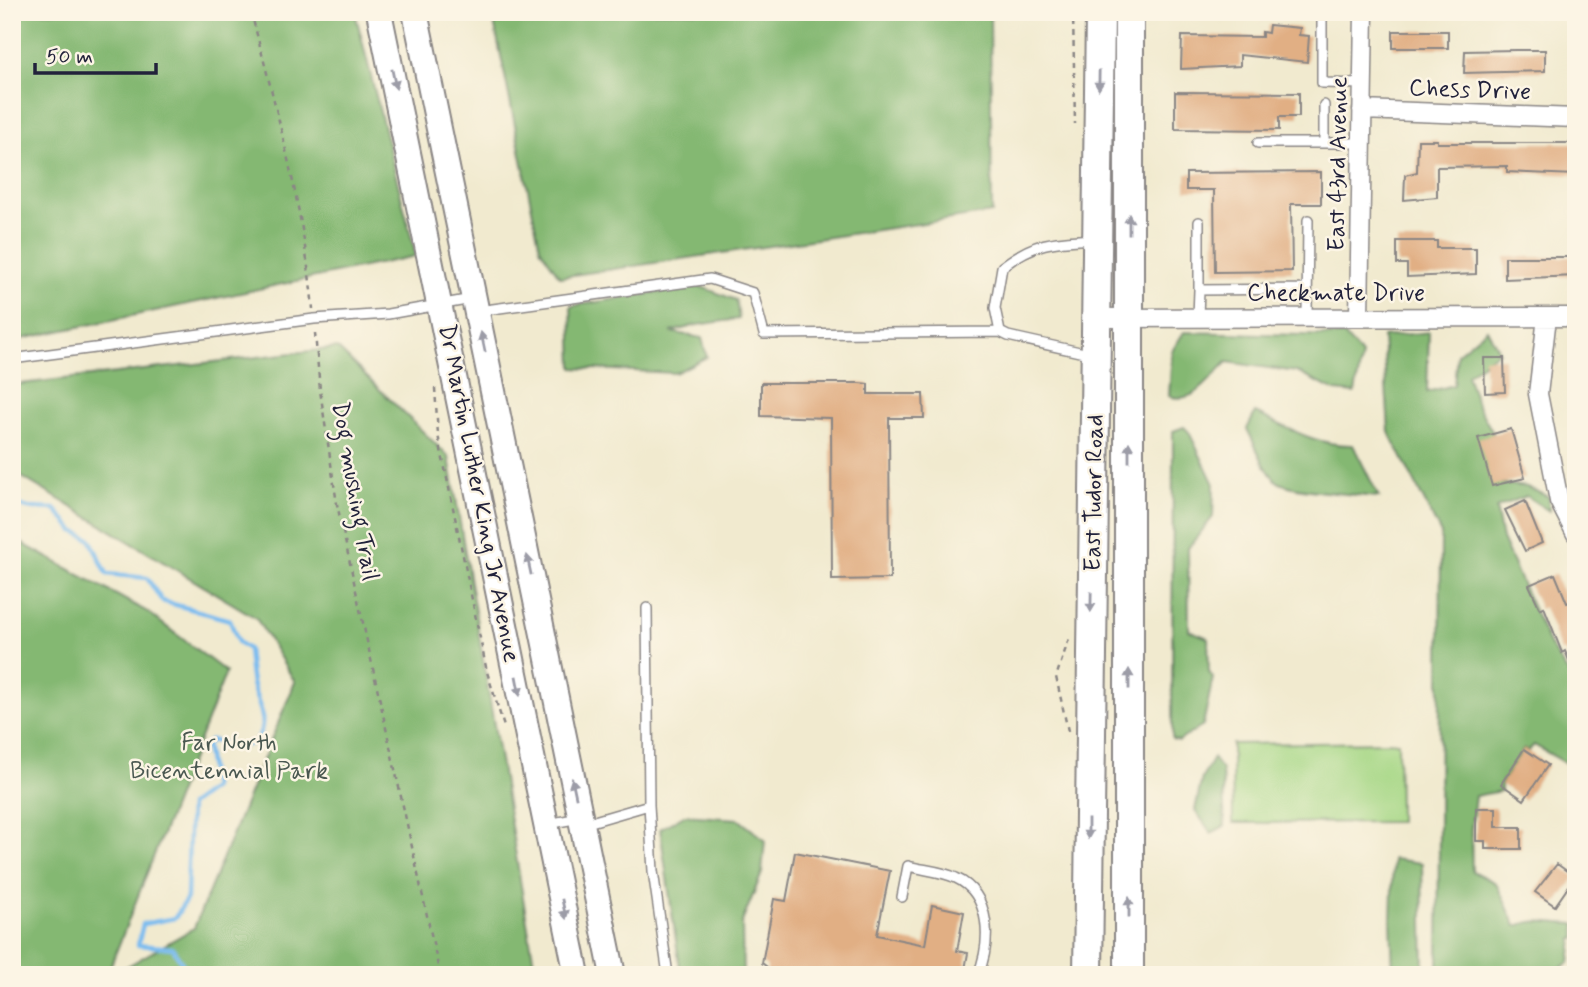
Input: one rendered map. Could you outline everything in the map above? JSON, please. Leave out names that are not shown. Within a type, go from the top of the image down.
[{"type":"main road","name":"East Tudor Road","points":[[1088,975],[1100,12]]},
{"type":"main road","name":"East Tudor Road","points":[[1129,12],[1129,975]]},
{"type":"street","name":"Dr Martin Luther King Jr Avenue","points":[[379,12],[442,306],[577,975]]},
{"type":"street","name":"Dr Martin Luther King Jr Avenue","points":[[415,12],[613,975]]},
{"type":"street","name":"East 43rd Avenue","points":[[1359,317],[1364,12]]},
{"type":"street","name":"Chess Drive","points":[[1362,110],[1576,118]]},
{"type":"street","points":[[1547,317],[1538,394],[1559,501],[1576,534]]},
{"type":"street","name":"Checkmate Drive","points":[[1096,318],[1576,317]]},
{"type":"lane","points":[[1322,12],[1322,83],[1362,83]]},
{"type":"lane","points":[[1324,105],[1324,143]]},
{"type":"lane","points":[[1258,143],[1361,143]]},
{"type":"lane","points":[[1307,316],[1308,220]]},
{"type":"lane","points":[[1198,317],[1199,222]]},
{"type":"lane","points":[[1000,332],[995,308],[1002,267],[1025,249],[1054,242],[1097,239]]},
{"type":"lane","points":[[12,359],[314,319],[388,314],[442,306],[475,305],[710,279],[753,293],[764,334],[1000,332],[1095,356]]},
{"type":"lane","points":[[1199,290],[1307,289]]},
{"type":"lane","points":[[648,608],[649,805],[653,871],[668,975]]},
{"type":"lane","points":[[546,824],[581,821],[649,805]]},
{"type":"lane","points":[[902,897],[908,866],[955,877],[972,888],[985,911],[986,956],[978,975]]},
{"type":"path","name":"Dog mushing Trail","points":[[251,12],[293,175],[308,258],[320,390],[337,504],[440,975]]},
{"type":"green space","points":[[12,12],[355,12],[416,256],[12,341]]},
{"type":"green space","points":[[492,12],[990,12],[992,213],[560,277],[540,248]]},
{"type":"green space","points":[[699,286],[736,300],[739,319],[671,332],[702,338],[707,357],[675,373],[573,368],[571,306]]},
{"type":"green space","points":[[1487,329],[1499,351],[1467,375],[1477,404],[1493,433],[1499,483],[1527,487],[1549,497],[1549,511],[1526,496],[1496,508],[1502,539],[1549,644],[1576,685],[1576,769],[1534,745],[1528,751],[1524,749],[1501,784],[1501,791],[1475,796],[1471,830],[1472,871],[1496,883],[1516,926],[1539,921],[1576,924],[1576,939],[1573,939],[1570,962],[1556,971],[1438,975],[1441,534],[1389,432],[1383,337],[1429,332],[1427,392],[1454,385],[1457,354]]},
{"type":"green space","points":[[1184,332],[1345,336],[1362,355],[1355,393],[1335,391],[1297,372],[1227,362],[1194,394],[1178,398],[1169,396],[1172,351]]},
{"type":"green space","points":[[337,348],[449,457],[536,975],[112,975],[194,928],[295,682],[256,618],[12,471],[12,385]]},
{"type":"green space","points":[[1255,413],[1314,439],[1353,445],[1379,497],[1309,490],[1277,481],[1264,464],[1247,429]]},
{"type":"green space","points":[[1184,427],[1214,484],[1213,517],[1188,548],[1189,630],[1208,638],[1209,672],[1213,678],[1203,725],[1179,741],[1172,739],[1173,431]]},
{"type":"green space","points":[[12,538],[146,611],[226,672],[107,975],[12,975]]},
{"type":"green space","points":[[1398,742],[1399,822],[1233,823],[1232,744]]},
{"type":"green space","points":[[1213,758],[1222,770],[1225,826],[1211,833],[1195,810],[1202,778]]},
{"type":"green space","points":[[684,815],[738,819],[765,840],[762,873],[742,922],[743,975],[681,975],[660,829]]},
{"type":"green space","points":[[1393,859],[1422,863],[1424,975],[1393,975]]},
{"type":"building","points":[[1269,25],[1300,28],[1299,35],[1309,36],[1307,62],[1240,55],[1240,66],[1181,69],[1182,36],[1262,37],[1262,32],[1268,33]]},
{"type":"building","points":[[1393,31],[1448,31],[1448,48],[1393,48]]},
{"type":"building","points":[[1545,50],[1545,71],[1464,73],[1465,51]]},
{"type":"building","points":[[1175,92],[1299,93],[1299,117],[1279,117],[1279,130],[1175,129]]},
{"type":"building","points":[[1418,140],[1437,140],[1437,143],[1576,143],[1576,175],[1507,172],[1507,166],[1437,167],[1437,197],[1404,200],[1405,175],[1417,172]]},
{"type":"building","points":[[1321,172],[1321,204],[1291,204],[1292,271],[1215,272],[1214,190],[1186,190],[1186,173]]},
{"type":"building","points":[[1397,241],[1437,241],[1437,248],[1476,248],[1476,274],[1407,277],[1407,264],[1397,264]]},
{"type":"building","points":[[1505,257],[1576,257],[1576,276],[1505,279]]},
{"type":"building","points":[[1484,358],[1504,358],[1505,392],[1485,393]]},
{"type":"building","points":[[761,383],[859,383],[868,384],[868,394],[923,394],[924,418],[889,418],[890,579],[832,580],[831,418],[761,416]]},
{"type":"building","points":[[1511,429],[1525,478],[1492,486],[1478,438]]},
{"type":"building","points":[[1525,501],[1542,543],[1525,551],[1505,510]]},
{"type":"building","points":[[1555,574],[1567,603],[1571,602],[1576,614],[1576,676],[1565,651],[1562,653],[1544,607],[1540,609],[1529,585]]},
{"type":"building","points":[[1524,749],[1548,765],[1524,800],[1501,784]]},
{"type":"building","points":[[1476,808],[1496,808],[1496,827],[1521,827],[1521,849],[1485,849],[1485,841],[1476,841]]},
{"type":"building","points":[[795,852],[890,871],[877,935],[925,945],[932,905],[964,912],[957,951],[968,953],[964,975],[766,975],[767,967],[762,963],[774,899],[786,901]]},
{"type":"building","points":[[1557,864],[1575,877],[1555,906],[1535,892]]},
{"type":"waterway","points":[[12,503],[28,508],[55,509],[74,531],[90,539],[107,574],[147,578],[162,601],[230,620],[238,642],[248,649],[252,683],[262,718],[260,733],[256,742],[236,748],[211,740],[206,745],[213,788],[190,805],[187,898],[175,918],[143,924],[138,945],[173,948],[186,970],[184,975]]},
{"type":"park label","name":"Far North Bicentennial Park","points":[[229,756]]}]
